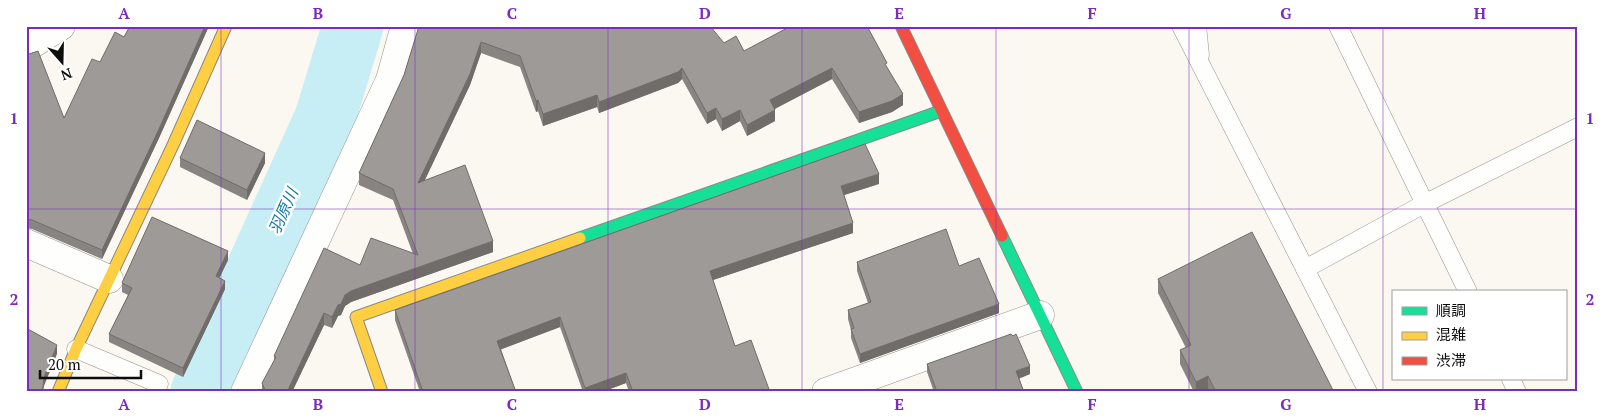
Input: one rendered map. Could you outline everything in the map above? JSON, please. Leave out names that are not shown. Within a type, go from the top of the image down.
[{"type":"street","points":[[26,48],[61,26]]},
{"type":"street","points":[[58,392],[76,349],[173,145],[226,26]]},
{"type":"street","points":[[246,392],[390,80],[406,26]]},
{"type":"street","points":[[901,26],[1077,392]]},
{"type":"street","points":[[382,392],[356,317],[942,111]]},
{"type":"street","points":[[26,243],[109,279]]},
{"type":"street","points":[[826,392],[1040,315]]},
{"type":"lane","points":[[1180,26],[1368,392]]},
{"type":"lane","points":[[1197,26],[1200,63]]},
{"type":"lane","points":[[1338,26],[1467,290]]},
{"type":"lane","points":[[1305,269],[1424,204],[1578,127]]},
{"type":"lane","points":[[76,349],[158,384]]},
{"type":"lane","points":[[1511,380],[1517,392]]},
{"type":"building","points":[[130,26],[205,26],[102,250],[26,219],[26,55],[38,51],[64,118],[92,59],[100,62],[115,32],[124,37]]},
{"type":"building","points":[[419,26],[710,26],[724,43],[736,36],[744,51],[791,26],[867,26],[887,63],[885,64],[903,94],[892,101],[859,112],[832,68],[770,100],[775,110],[747,125],[740,110],[722,119],[716,108],[707,113],[682,68],[678,72],[599,102],[597,95],[543,114],[538,100],[536,101],[520,56],[481,42],[470,74],[418,183],[465,165],[493,241],[351,291],[345,295],[332,317],[324,313],[287,392],[266,392],[262,383],[276,357],[274,356],[324,248],[360,265],[371,238],[418,255],[393,189],[359,173],[404,75]]},
{"type":"building","points":[[197,120],[265,153],[247,190],[180,158]]},
{"type":"building","points":[[865,144],[879,174],[841,186],[853,223],[710,271],[735,346],[751,340],[770,392],[633,392],[626,373],[585,388],[560,317],[497,341],[516,392],[423,392],[395,310]]},
{"type":"building","points":[[152,217],[228,251],[216,276],[225,281],[183,368],[109,334],[132,288],[122,283]]},
{"type":"building","points":[[946,229],[959,266],[979,258],[999,304],[860,354],[851,329],[854,328],[848,310],[871,302],[857,262]]},
{"type":"building","points":[[1252,232],[1334,392],[1216,392],[1208,376],[1196,382],[1180,350],[1191,345],[1158,279]]},
{"type":"building","points":[[26,328],[57,345],[44,377],[41,392],[26,392]]},
{"type":"building","points":[[1011,334],[1013,336],[1016,334],[1030,366],[1016,371],[1024,392],[937,392],[927,364]]},
{"type":"waterway","name":"羽原川","points":[[201,392],[325,118],[353,26]]},
{"type":"traffic: fast","points":[[580,238],[941,111]]},
{"type":"traffic: fast","points":[[1002,236],[1077,392]]},
{"type":"traffic: slow","points":[[58,392],[76,349],[173,145],[226,26]]},
{"type":"traffic: slow","points":[[382,392],[356,317],[580,238]]},
{"type":"traffic: jam","points":[[901,26],[1002,236]]}]
